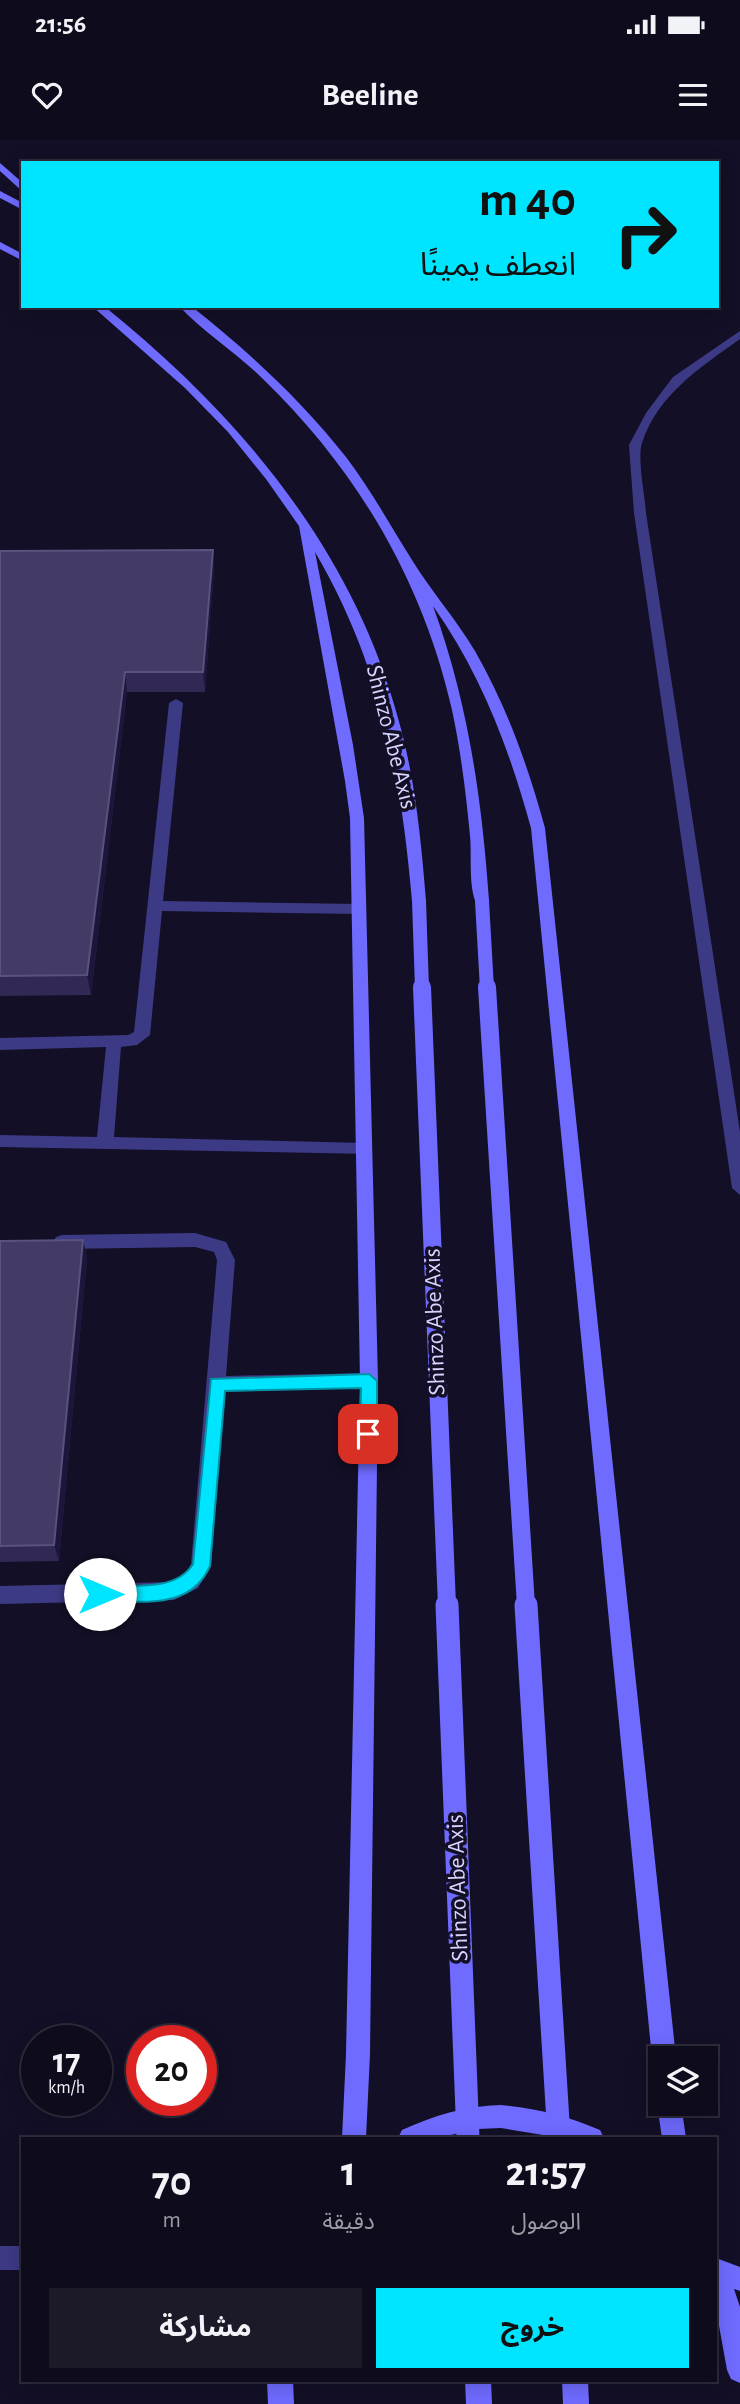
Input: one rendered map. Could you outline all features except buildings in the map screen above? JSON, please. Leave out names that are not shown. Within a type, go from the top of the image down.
[{"type":"main road","points":[[0,166],[21,187]]},
{"type":"main road","points":[[0,194],[21,206]]},
{"type":"main road","points":[[0,245],[21,257]]},
{"type":"main road","name":"Shinzo Abe Axis","points":[[100,308],[142,340],[229,425],[269,474],[335,577],[362,632],[384,691],[401,756],[411,814],[419,901],[468,2137]]},
{"type":"main road","points":[[186,308],[262,371],[334,448],[369,498],[425,601],[458,709],[470,768],[482,901],[559,2137]]},
{"type":"main road","name":"Shinzo Abe Axis","points":[[304,527],[319,618],[347,737],[357,818],[369,1381],[358,2054],[354,2137]]},
{"type":"main road","points":[[400,553],[437,599],[470,650],[499,705],[522,764],[538,828],[663,2046]]},
{"type":"main road","points":[[413,2137],[465,2118],[507,2115],[549,2122],[590,2137]]},
{"type":"main road","points":[[671,2116],[674,2137]]},
{"type":"main road","points":[[717,2273],[740,2279]]},
{"type":"main road","points":[[717,2276],[732,2319],[740,2370]]},
{"type":"main road","points":[[281,2382],[281,2404]]},
{"type":"main road","points":[[478,2382],[479,2404]]},
{"type":"main road","points":[[575,2382],[576,2404]]},
{"type":"street","points":[[740,334],[677,379],[652,412],[635,445],[640,513],[740,1188]]},
{"type":"street","points":[[0,1044],[136,1041],[142,1035],[176,703]]},
{"type":"street","points":[[154,906],[359,909]]},
{"type":"street","points":[[105,1143],[114,1042]]},
{"type":"street","points":[[0,1141],[364,1149]]},
{"type":"street","points":[[0,1595],[149,1594],[174,1591],[191,1582],[201,1566],[205,1545],[226,1260],[220,1247],[209,1241],[195,1240],[42,1242]]},
{"type":"street","points":[[217,1384],[369,1381]]},
{"type":"street","points":[[0,2258],[21,2258]]},
{"type":"route","points":[[100,1594],[174,1591],[191,1582],[201,1566],[205,1545],[217,1384],[369,1381],[368,1434]]}]
